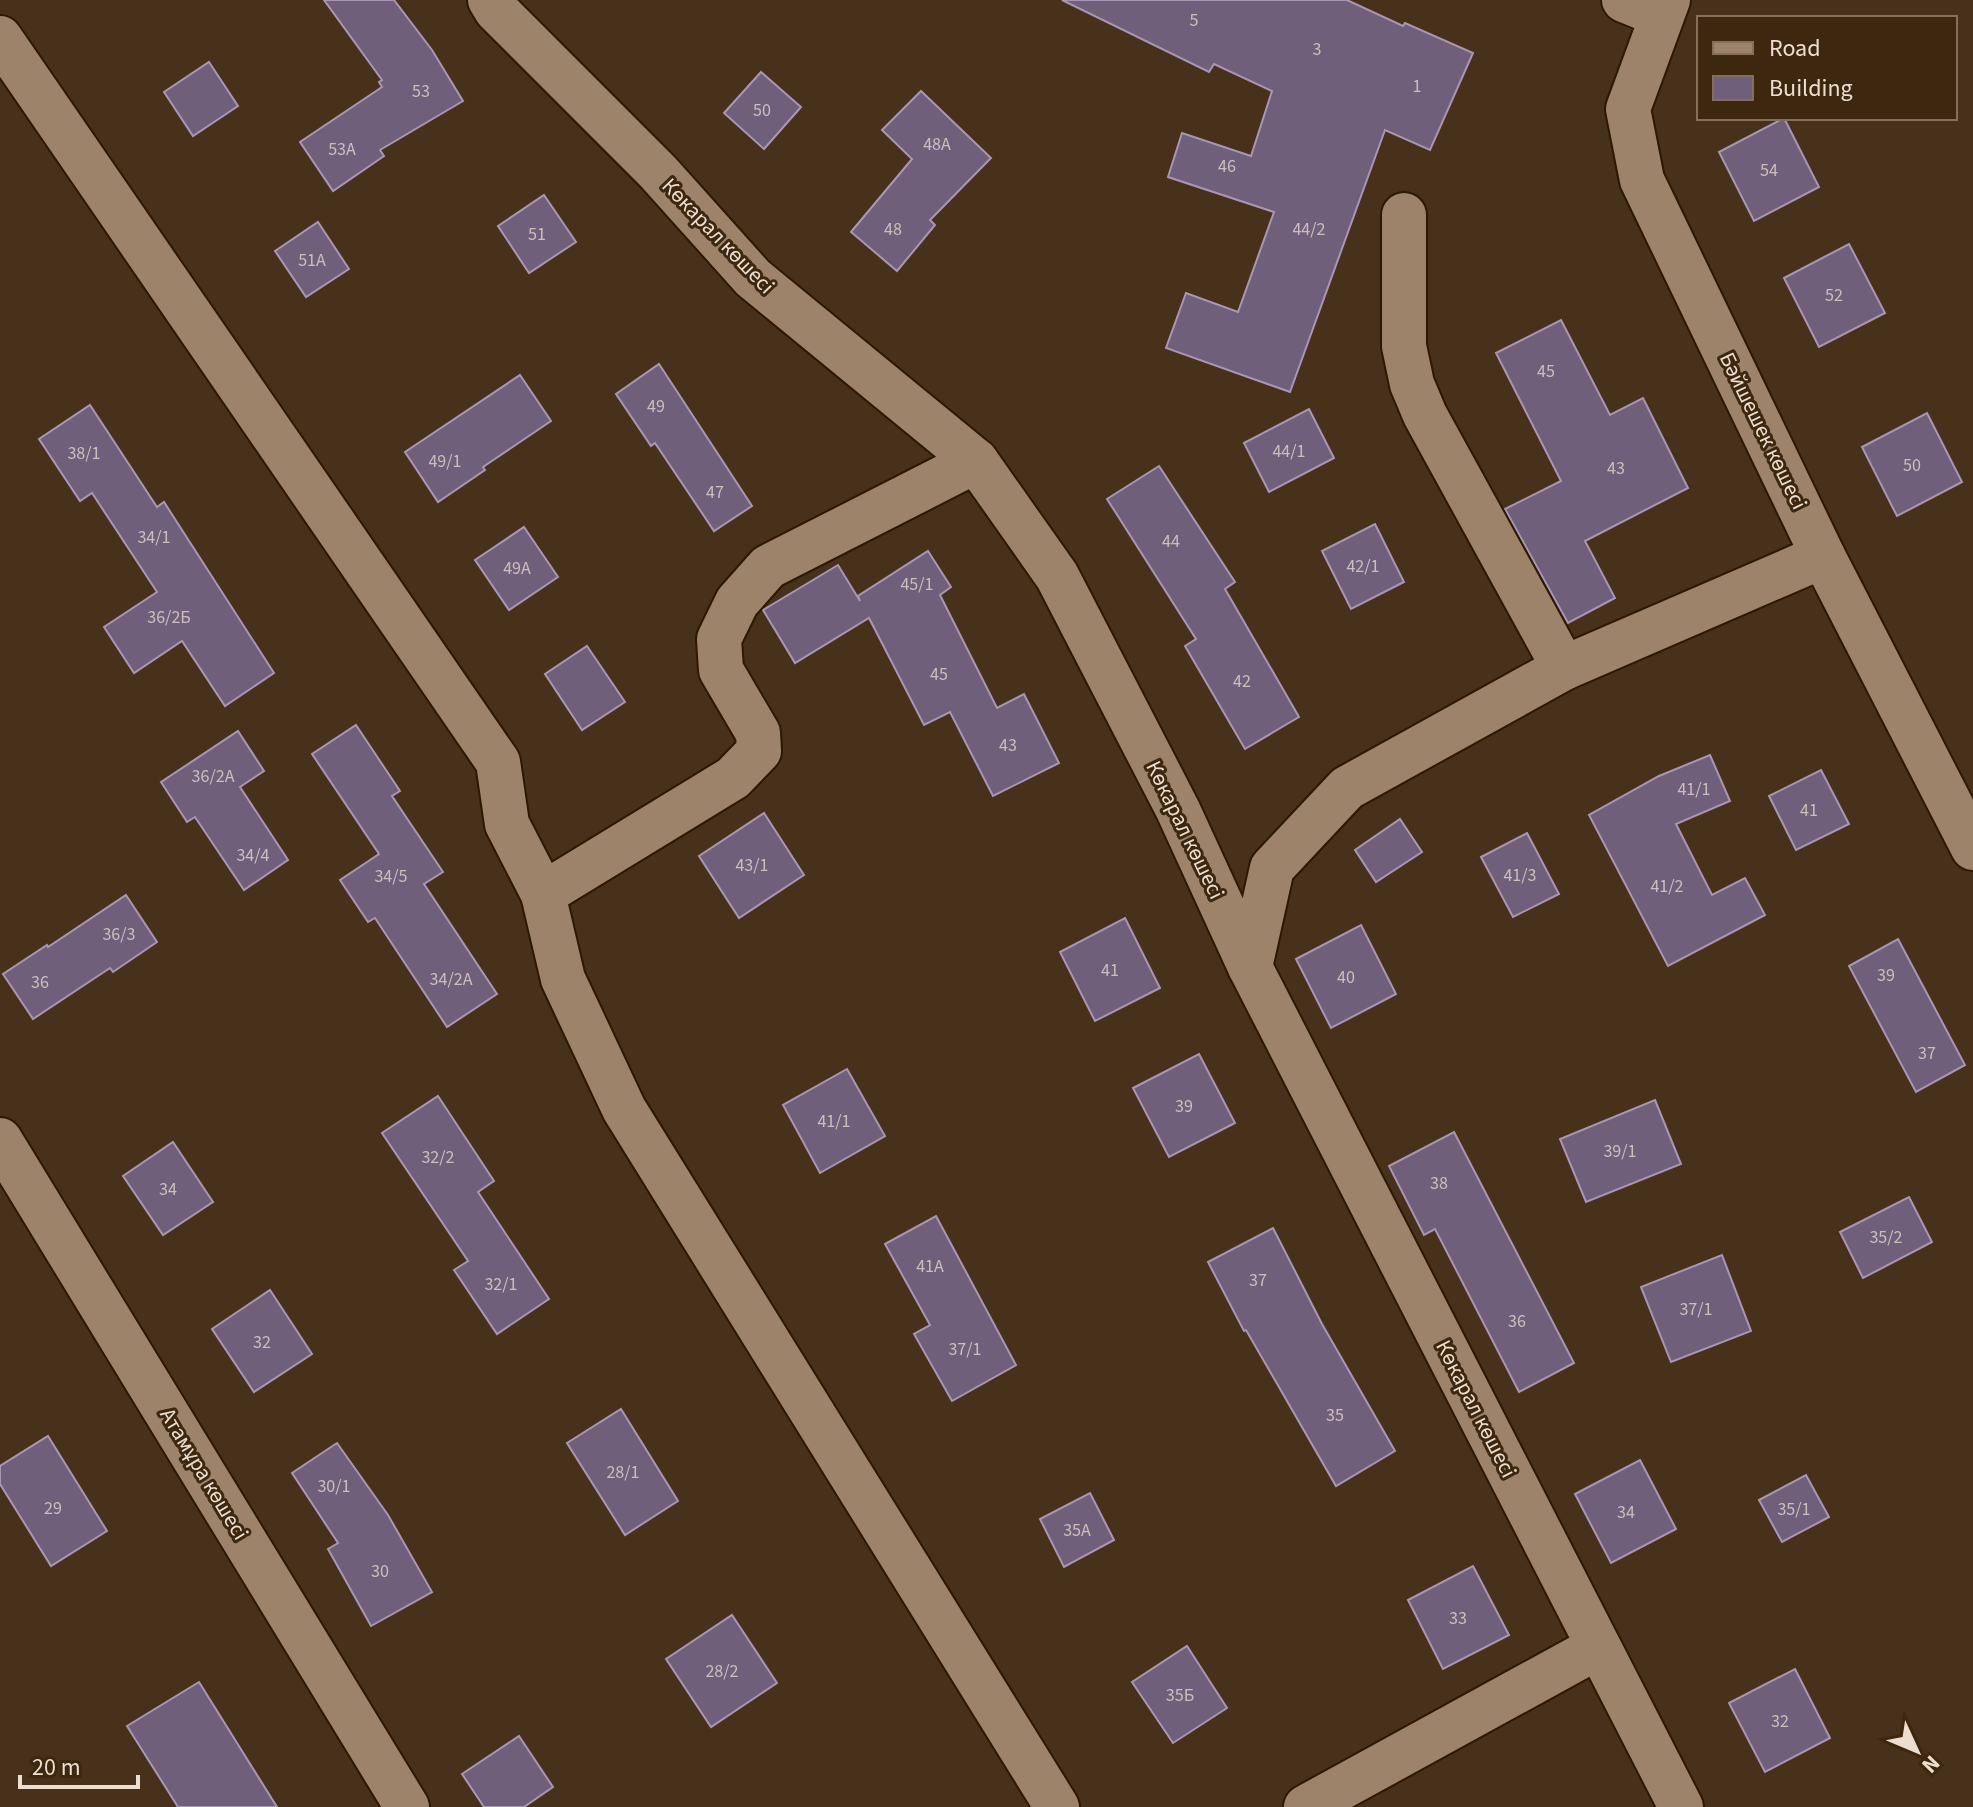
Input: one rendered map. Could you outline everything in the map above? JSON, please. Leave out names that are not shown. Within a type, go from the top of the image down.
[{"type":"street","name":"Көкарал көшесі","points":[[490,0],[496,10],[658,172],[753,278],[976,461],[1057,576],[1178,810],[1250,967],[1681,1807]]},
{"type":"street","name":"Бәйшешек көшесі","points":[[1651,5],[1628,109],[1642,180],[1823,556],[1973,848]]},
{"type":"street","points":[[0,38],[498,762],[507,824],[543,894],[563,979],[624,1109],[1057,1807]]},
{"type":"street","points":[[1404,215],[1404,346],[1412,384],[1425,415],[1564,668]]},
{"type":"street","points":[[543,894],[733,778],[759,751],[758,733],[721,670],[719,639],[737,602],[768,567],[976,461]]},
{"type":"street","points":[[1250,967],[1272,868],[1347,788],[1564,668],[1823,556]]},
{"type":"street","name":"Атамұра көшесі","points":[[0,1140],[407,1807]]},
{"type":"street","points":[[1306,1807],[1598,1647]]},
{"type":"building","points":[[324,0],[394,0],[432,50],[463,101],[380,150],[384,156],[333,191],[300,142],[382,87],[379,82],[382,80]]},
{"type":"building","points":[[1062,0],[1347,0],[1473,53],[1430,150],[1385,130],[1290,392],[1166,348],[1186,293],[1238,312],[1274,212],[1168,177],[1182,133],[1251,156],[1272,91],[1214,64],[1209,72]]},
{"type":"building","points":[[209,62],[238,106],[193,136],[164,92]]},
{"type":"building","points":[[761,72],[801,107],[764,149],[724,113]]},
{"type":"building","points":[[921,91],[991,158],[930,220],[935,225],[897,271],[851,232],[912,159],[882,130]]},
{"type":"building","points":[[1785,120],[1819,187],[1754,221],[1719,152]]},
{"type":"building","points":[[544,195],[576,242],[529,273],[498,226]]},
{"type":"building","points":[[318,222],[349,269],[306,297],[275,251]]},
{"type":"building","points":[[1849,244],[1885,313],[1819,347],[1784,278]]},
{"type":"building","points":[[1561,320],[1610,415],[1643,398],[1688,488],[1585,541],[1615,598],[1568,623],[1505,509],[1561,481],[1496,353]]},
{"type":"building","points":[[659,364],[752,506],[714,531],[655,443],[651,446],[616,394]]},
{"type":"building","points":[[520,375],[551,421],[438,502],[405,452]]},
{"type":"building","points":[[90,405],[157,507],[164,502],[274,673],[225,706],[182,641],[134,673],[104,627],[157,592],[92,493],[80,501],[39,439]]},
{"type":"building","points":[[1309,409],[1334,458],[1269,492],[1244,443]]},
{"type":"building","points":[[1927,413],[1962,482],[1897,516],[1862,447]]},
{"type":"building","points":[[1159,466],[1235,582],[1225,589],[1299,717],[1245,749],[1185,646],[1196,639],[1107,499]]},
{"type":"building","points":[[1375,524],[1404,582],[1351,609],[1322,551]]},
{"type":"building","points":[[524,527],[558,577],[509,610],[475,560]]},
{"type":"building","points":[[928,551],[951,587],[940,595],[997,708],[1024,694],[1059,763],[993,796],[950,712],[924,725],[869,618],[795,663],[763,610],[838,565],[860,601],[858,596]]},
{"type":"building","points":[[587,646],[625,702],[582,730],[545,674]]},
{"type":"building","points":[[356,725],[400,791],[392,796],[443,872],[424,884],[497,994],[447,1027],[375,918],[368,922],[340,880],[379,854],[312,754]]},
{"type":"building","points":[[238,731],[264,771],[240,787],[288,860],[244,890],[195,817],[187,822],[161,782]]},
{"type":"building","points":[[1710,755],[1730,801],[1676,824],[1712,895],[1745,878],[1765,915],[1668,966],[1589,815],[1659,776]]},
{"type":"building","points":[[1821,770],[1849,824],[1796,850],[1769,796]]},
{"type":"building","points":[[764,813],[804,875],[739,918],[699,856]]},
{"type":"building","points":[[1400,819],[1422,852],[1376,882],[1355,850]]},
{"type":"building","points":[[1527,833],[1559,894],[1513,917],[1481,857]]},
{"type":"building","points":[[126,895],[157,942],[113,972],[110,968],[33,1019],[3,974]]},
{"type":"building","points":[[1125,918],[1160,988],[1095,1021],[1060,952]]},
{"type":"building","points":[[1361,925],[1396,994],[1331,1028],[1296,959]]},
{"type":"building","points":[[1898,939],[1965,1065],[1916,1092],[1849,966]]},
{"type":"building","points":[[1199,1054],[1235,1123],[1169,1157],[1133,1088]]},
{"type":"building","points":[[847,1069],[885,1136],[820,1173],[783,1105]]},
{"type":"building","points":[[438,1096],[494,1181],[478,1192],[549,1299],[497,1334],[454,1270],[468,1261],[382,1133]]},
{"type":"building","points":[[1655,1100],[1681,1164],[1586,1202],[1560,1139]]},
{"type":"building","points":[[1454,1132],[1574,1363],[1519,1392],[1435,1229],[1424,1235],[1389,1166]]},
{"type":"building","points":[[173,1142],[213,1202],[163,1235],[123,1176]]},
{"type":"building","points":[[1909,1197],[1932,1242],[1863,1278],[1840,1232]]},
{"type":"building","points":[[936,1216],[1016,1365],[952,1401],[914,1334],[930,1325],[885,1244]]},
{"type":"building","points":[[1273,1228],[1322,1324],[1395,1451],[1336,1486],[1244,1331],[1208,1262]]},
{"type":"building","points":[[1722,1255],[1751,1331],[1671,1362],[1641,1287]]},
{"type":"building","points":[[270,1290],[312,1354],[254,1392],[212,1329]]},
{"type":"building","points":[[621,1409],[678,1501],[625,1535],[567,1443]]},
{"type":"building","points":[[48,1436],[107,1531],[51,1566],[0,1484],[0,1466]]},
{"type":"building","points":[[337,1443],[388,1515],[432,1592],[371,1626],[328,1549],[338,1543],[292,1473]]},
{"type":"building","points":[[1640,1460],[1676,1529],[1611,1563],[1575,1494]]},
{"type":"building","points":[[1806,1475],[1829,1517],[1782,1542],[1759,1500]]},
{"type":"building","points":[[1090,1493],[1114,1540],[1064,1567],[1040,1519]]},
{"type":"building","points":[[1473,1566],[1509,1635],[1443,1669],[1408,1600]]},
{"type":"building","points":[[732,1615],[777,1683],[711,1727],[666,1659]]},
{"type":"building","points":[[1187,1646],[1227,1708],[1173,1743],[1132,1682]]},
{"type":"building","points":[[1795,1669],[1830,1738],[1765,1772],[1729,1703]]},
{"type":"building","points":[[199,1682],[277,1807],[178,1807],[127,1726]]},
{"type":"building","points":[[519,1736],[553,1787],[524,1807],[484,1807],[462,1774]]}]
